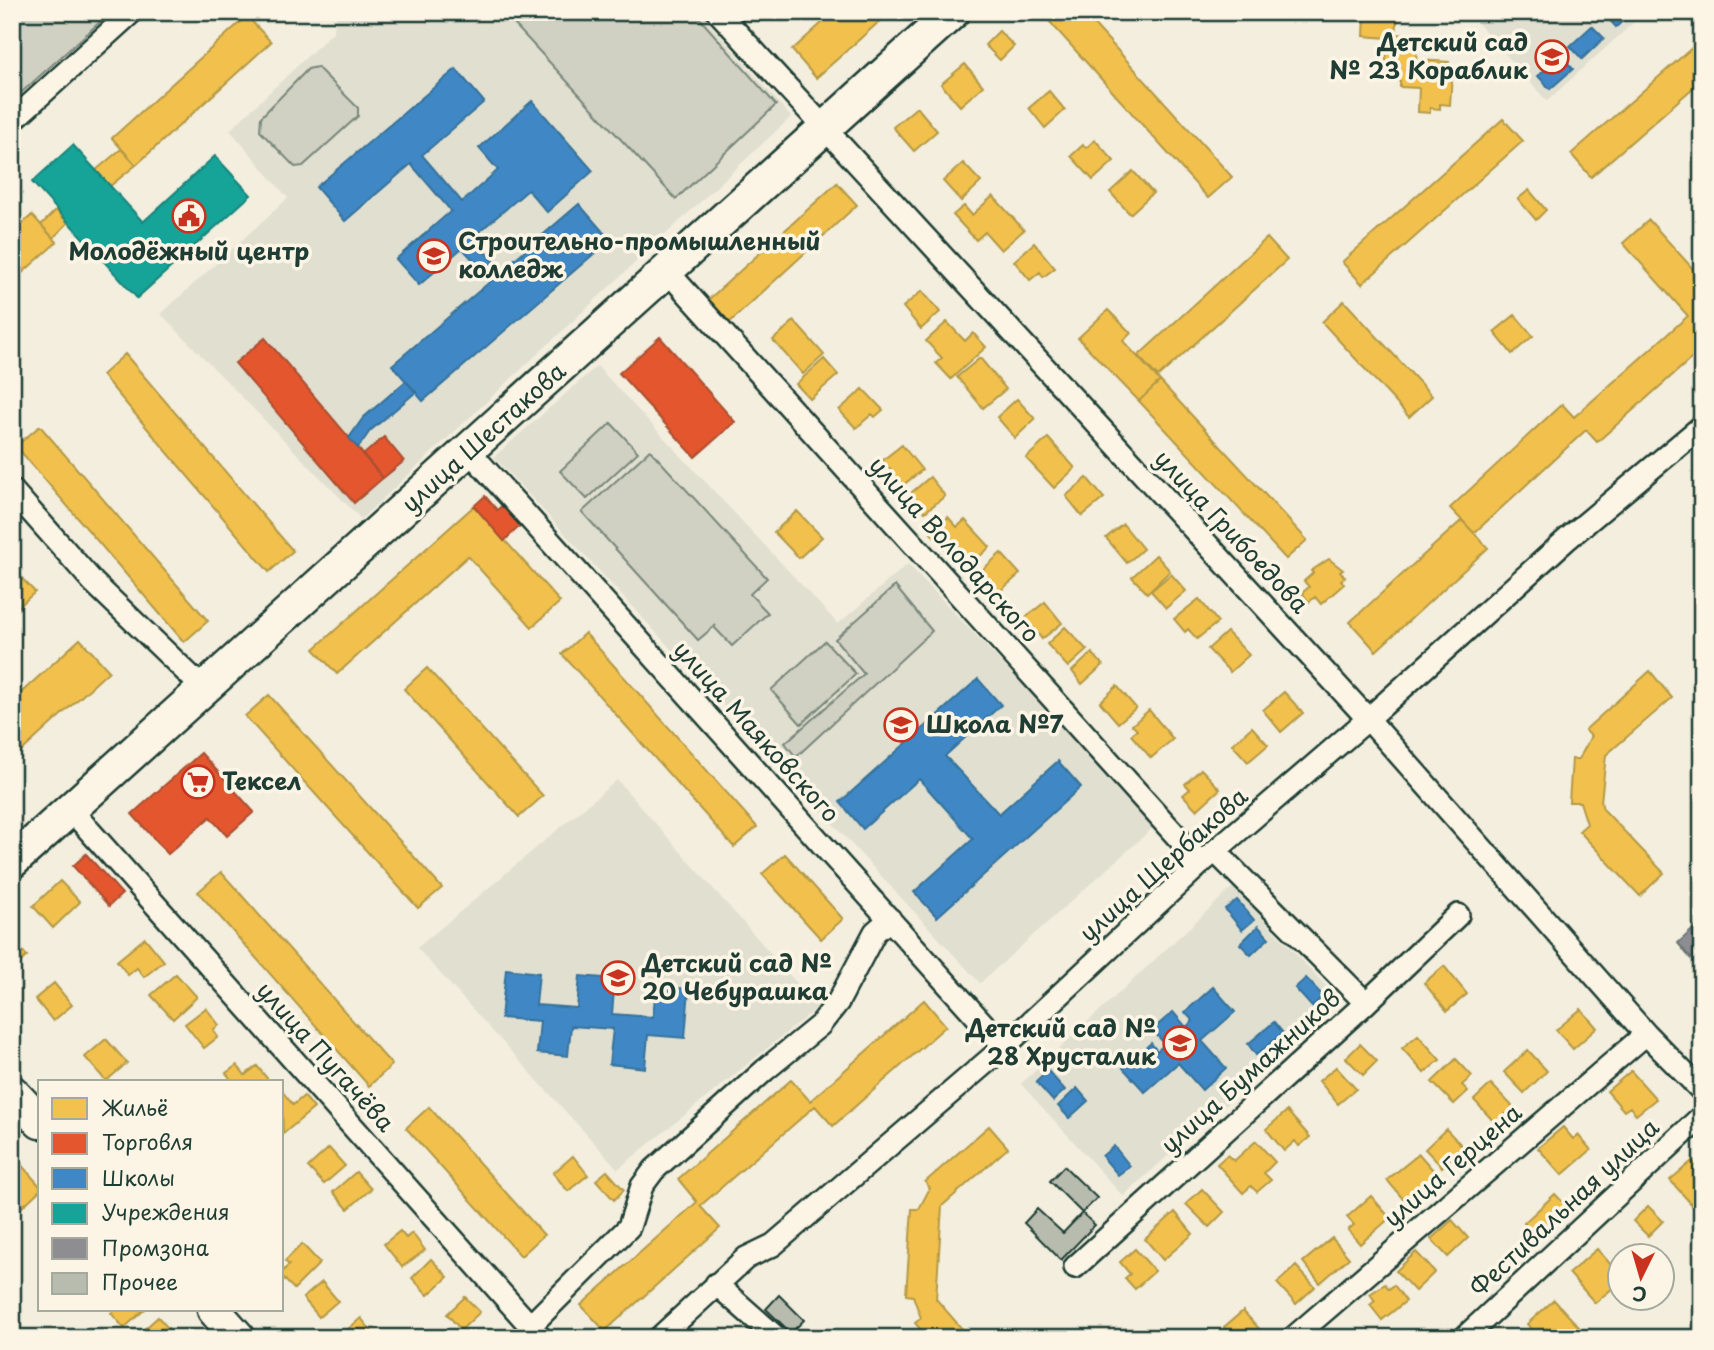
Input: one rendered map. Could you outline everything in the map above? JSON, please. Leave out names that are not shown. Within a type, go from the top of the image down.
[{"type":"main road","name":"улица Шестакова","points":[[12,862],[825,131],[953,12]]},
{"type":"main road","points":[[12,1091],[38,1120]]},
{"type":"main road","points":[[216,1312],[239,1338]]},
{"type":"street","points":[[12,121],[132,12]]},
{"type":"street","name":"улица Грибоедова","points":[[718,12],[1368,719],[1646,1034],[1702,1091]]},
{"type":"street","name":"улица Володарского","points":[[668,272],[1208,857]]},
{"type":"street","name":"улица Щербакова","points":[[659,1338],[746,1258],[774,1245],[1004,1047],[1208,857],[1368,719],[1566,540],[1702,426]]},
{"type":"street","name":"улица Маяковского","points":[[469,452],[1004,1047]]},
{"type":"street","points":[[12,490],[94,583],[205,690]]},
{"type":"street","name":"улица Пугачёва","points":[[71,810],[535,1332]]},
{"type":"street","name":"улица Бумажников","points":[[1075,1267],[1366,1003],[1208,857]]},
{"type":"street","points":[[1366,1003],[1458,915]]},
{"type":"street","points":[[535,1332],[629,1227],[642,1186],[654,1170],[765,1070],[820,1025],[838,1002],[875,933],[890,919]]},
{"type":"street","name":"улица Герцена","points":[[1293,1338],[1646,1034]]},
{"type":"street","name":"Фестивальная улица","points":[[1465,1337],[1702,1116]]},
{"type":"street","points":[[716,1284],[777,1338]]},
{"type":"shaded area","points":[[12,12],[111,12],[12,101]]},
{"type":"shaded area","name":"Строительно-промышленный колледж","points":[[338,12],[700,12],[791,117],[361,519],[161,314],[288,198],[230,130],[333,32]]},
{"type":"shaded area","points":[[503,12],[694,12],[776,105],[676,199]]},
{"type":"shaded area","name":"Детский сад № 23 Кораблик","points":[[1468,12],[1645,12],[1547,101]]},
{"type":"shaded area","points":[[317,67],[358,108],[358,116],[303,166],[295,167],[260,131],[261,117],[308,69]]},
{"type":"shaded area","name":"Школа №7","points":[[597,366],[838,624],[908,564],[1156,825],[980,983],[494,457]]},
{"type":"shaded area","points":[[611,423],[638,452],[587,499],[560,471]]},
{"type":"shaded area","points":[[650,450],[767,578],[750,594],[768,613],[732,646],[714,627],[716,625],[698,640],[582,512]]},
{"type":"shaded area","points":[[895,586],[932,631],[796,757],[785,743],[864,674],[835,639]]},
{"type":"shaded area","points":[[825,641],[856,674],[801,724],[771,690]]},
{"type":"shaded area","name":"Детский сад № 20 Чебурашка","points":[[617,780],[818,1007],[618,1169],[417,948]]},
{"type":"shaded area","name":"Детский сад № 28 Хрусталик","points":[[1233,887],[1341,1002],[1123,1196],[1021,1084]]},
{"type":"building: Жильё","points":[[834,12],[890,12],[816,78],[792,50]]},
{"type":"building: Жильё","points":[[1041,12],[1083,12],[1232,177],[1208,198]]},
{"type":"building: Жильё","points":[[1398,12],[1396,34],[1418,36],[1416,60],[1449,62],[1448,72],[1452,72],[1450,105],[1440,104],[1440,109],[1430,108],[1430,113],[1418,112],[1419,88],[1400,87],[1400,81],[1385,81],[1387,38],[1364,36],[1365,14],[1347,13]]},
{"type":"building: Жильё","points":[[247,16],[271,42],[136,165],[112,138]]},
{"type":"building: Жильё","points":[[999,31],[1014,46],[1000,60],[985,45]]},
{"type":"building: Жильё","points":[[1702,39],[1702,80],[1591,177],[1571,154]]},
{"type":"building: Жильё","points":[[965,64],[983,86],[960,106],[941,84]]},
{"type":"building: Жильё","points":[[1049,91],[1065,110],[1045,128],[1029,108]]},
{"type":"building: Жильё","points":[[917,107],[937,131],[914,151],[893,127]]},
{"type":"building: Жильё","points":[[1503,119],[1523,141],[1362,284],[1342,262]]},
{"type":"building: Жильё","points":[[1095,140],[1114,161],[1093,180],[1071,156],[1083,145],[1086,148]]},
{"type":"building: Жильё","points":[[121,149],[136,165],[110,186],[96,170]]},
{"type":"building: Жильё","points":[[963,163],[981,182],[961,201],[943,181]]},
{"type":"building: Жильё","points":[[1133,171],[1153,193],[1130,214],[1110,192]]},
{"type":"building: Жильё","points":[[837,183],[857,205],[729,323],[708,300]]},
{"type":"building: Жильё","points":[[1529,190],[1546,210],[1536,220],[1518,199]]},
{"type":"building: Жильё","points":[[993,196],[1024,230],[1001,250],[985,232],[976,240],[953,215],[964,206],[972,215]]},
{"type":"building: Жильё","points":[[56,210],[68,223],[53,238],[41,225]]},
{"type":"building: Жильё","points":[[32,215],[57,242],[12,282],[12,233]]},
{"type":"building: Жильё","points":[[1649,220],[1702,279],[1702,327],[1699,329],[1702,349],[1597,442],[1586,430],[1474,533],[1450,508],[1562,404],[1574,417],[1688,316],[1623,243]]},
{"type":"building: Жильё","points":[[1267,238],[1287,260],[1158,377],[1138,356]]},
{"type":"building: Жильё","points":[[1034,243],[1055,268],[1043,277],[1040,272],[1030,280],[1014,261]]},
{"type":"building: Жильё","points":[[922,291],[940,312],[921,329],[903,307]]},
{"type":"building: Жильё","points":[[1344,301],[1432,396],[1409,417],[1322,322]]},
{"type":"building: Жильё","points":[[1108,310],[1131,333],[1123,341],[1160,381],[1139,401],[1078,338]]},
{"type":"building: Жильё","points":[[1515,315],[1533,336],[1512,354],[1494,332]]},
{"type":"building: Жильё","points":[[794,321],[824,355],[803,374],[773,340]]},
{"type":"building: Жильё","points":[[947,322],[965,341],[973,333],[986,347],[951,379],[936,363],[942,358],[926,341]]},
{"type":"building: Жильё","points":[[125,354],[293,551],[269,572],[102,375]]},
{"type":"building: Жильё","points":[[980,358],[1006,389],[983,408],[957,377]]},
{"type":"building: Жильё","points":[[824,359],[838,375],[810,399],[796,384]]},
{"type":"building: Жильё","points":[[1160,381],[1307,540],[1286,559],[1139,401]]},
{"type":"building: Жильё","points":[[863,389],[883,410],[875,417],[872,414],[856,428],[839,410]]},
{"type":"building: Жильё","points":[[1017,399],[1035,419],[1015,438],[997,417]]},
{"type":"building: Жильё","points":[[40,426],[208,621],[184,642],[16,446]]},
{"type":"building: Жильё","points":[[1048,438],[1075,468],[1054,488],[1026,458]]},
{"type":"building: Жильё","points":[[902,445],[922,470],[903,485],[883,460]]},
{"type":"building: Жильё","points":[[930,477],[945,496],[925,512],[911,493]]},
{"type":"building: Жильё","points":[[1087,478],[1104,498],[1082,516],[1066,496]]},
{"type":"building: Жильё","points":[[474,506],[560,602],[532,627],[468,556],[337,674],[314,649]]},
{"type":"building: Жильё","points":[[797,511],[822,537],[799,558],[774,532]]},
{"type":"building: Жильё","points":[[948,517],[957,527],[965,520],[990,547],[972,563],[954,544],[947,550],[931,533]]},
{"type":"building: Жильё","points":[[1462,520],[1488,548],[1376,651],[1350,622]]},
{"type":"building: Жильё","points":[[1123,524],[1143,549],[1127,563],[1106,538]]},
{"type":"building: Жильё","points":[[1001,553],[1020,574],[999,592],[981,571]]},
{"type":"building: Жильё","points":[[1156,555],[1170,571],[1147,593],[1132,577]]},
{"type":"building: Жильё","points":[[1329,559],[1343,570],[1340,572],[1345,577],[1341,580],[1344,584],[1321,604],[1315,597],[1309,602],[1302,593],[1309,587],[1304,581],[1313,573],[1311,571]]},
{"type":"building: Жильё","points":[[12,568],[35,592],[12,613]]},
{"type":"building: Жильё","points":[[1171,574],[1186,591],[1166,608],[1151,591]]},
{"type":"building: Жильё","points":[[1199,599],[1218,622],[1197,639],[1188,629],[1185,632],[1174,619]]},
{"type":"building: Жильё","points":[[1045,602],[1062,623],[1042,639],[1025,618]]},
{"type":"building: Жильё","points":[[1065,627],[1087,650],[1068,667],[1047,644]]},
{"type":"building: Жильё","points":[[1227,632],[1249,655],[1230,672],[1208,649]]},
{"type":"building: Жильё","points":[[585,633],[757,827],[734,847],[562,654]]},
{"type":"building: Жильё","points":[[80,639],[109,671],[12,760],[12,701]]},
{"type":"building: Жильё","points":[[1092,653],[1103,665],[1082,684],[1072,671]]},
{"type":"building: Жильё","points":[[427,668],[543,796],[519,817],[404,689]]},
{"type":"building: Жильё","points":[[1650,671],[1672,698],[1606,755],[1601,802],[1603,809],[1664,873],[1640,896],[1579,831],[1587,824],[1580,802],[1569,802],[1572,759],[1579,759],[1591,736],[1585,730]]},
{"type":"building: Жильё","points":[[1117,686],[1136,708],[1118,723],[1100,702]]},
{"type":"building: Жильё","points":[[1284,692],[1303,713],[1281,732],[1263,710]]},
{"type":"building: Жильё","points":[[269,695],[442,888],[418,908],[245,716]]},
{"type":"building: Жильё","points":[[1149,710],[1173,739],[1151,758],[1131,735],[1137,730],[1132,725]]},
{"type":"building: Жильё","points":[[1252,727],[1268,745],[1248,762],[1232,744]]},
{"type":"building: Жильё","points":[[1201,769],[1220,789],[1197,810],[1183,795],[1190,789],[1185,784]]},
{"type":"building: Жильё","points":[[785,854],[843,919],[821,939],[762,874]]},
{"type":"building: Жильё","points":[[221,872],[392,1065],[369,1086],[198,892]]},
{"type":"building: Жильё","points":[[60,881],[80,902],[53,928],[33,906]]},
{"type":"building: Жильё","points":[[145,938],[164,961],[144,977],[137,968],[128,975],[117,961]]},
{"type":"building: Жильё","points":[[12,940],[27,956],[12,970]]},
{"type":"building: Жильё","points":[[1444,966],[1467,994],[1447,1011],[1424,983]]},
{"type":"building: Жильё","points":[[176,974],[197,997],[173,1019],[151,995]]},
{"type":"building: Жильё","points":[[54,983],[72,1005],[53,1021],[35,999]]},
{"type":"building: Жильё","points":[[924,1000],[946,1026],[833,1126],[815,1106],[700,1206],[720,1228],[605,1331],[581,1305],[697,1202],[678,1179],[791,1080],[810,1101]]},
{"type":"building: Жильё","points":[[206,1008],[219,1025],[213,1030],[218,1037],[204,1048],[185,1024]]},
{"type":"building: Жильё","points":[[1581,1009],[1597,1028],[1573,1049],[1556,1030]]},
{"type":"building: Жильё","points":[[1418,1035],[1440,1060],[1424,1073],[1402,1048]]},
{"type":"building: Жильё","points":[[106,1039],[127,1063],[105,1080],[85,1057]]},
{"type":"building: Жильё","points":[[1360,1044],[1377,1061],[1363,1075],[1346,1058]]},
{"type":"building: Жильё","points":[[1528,1050],[1547,1071],[1524,1093],[1504,1072]]},
{"type":"building: Жильё","points":[[1456,1059],[1472,1076],[1462,1085],[1468,1091],[1454,1104],[1432,1082]]},
{"type":"building: Жильё","points":[[237,1065],[245,1075],[257,1066],[268,1080],[231,1080],[226,1073]]},
{"type":"building: Жильё","points":[[1336,1067],[1356,1089],[1338,1104],[1319,1081]]},
{"type":"building: Жильё","points":[[1631,1071],[1656,1099],[1636,1115],[1630,1107],[1624,1111],[1607,1091]]},
{"type":"building: Жильё","points":[[1491,1084],[1513,1107],[1496,1124],[1474,1100]]},
{"type":"building: Жильё","points":[[284,1094],[293,1105],[304,1096],[314,1108],[284,1133]]},
{"type":"building: Жильё","points":[[429,1107],[544,1235],[521,1256],[406,1128]]},
{"type":"building: Жильё","points":[[1287,1111],[1310,1137],[1299,1146],[1295,1141],[1284,1151],[1266,1129]]},
{"type":"building: Жильё","points":[[989,1126],[1008,1148],[942,1206],[936,1299],[970,1338],[928,1338],[915,1323],[921,1318],[913,1296],[906,1295],[912,1209],[919,1209],[930,1188],[925,1182]]},
{"type":"building: Жильё","points":[[1563,1127],[1573,1139],[1578,1135],[1591,1150],[1562,1175],[1538,1148]]},
{"type":"building: Жильё","points":[[1446,1129],[1463,1147],[1442,1167],[1425,1149]]},
{"type":"building: Жильё","points":[[1256,1141],[1275,1162],[1264,1173],[1271,1180],[1257,1192],[1251,1186],[1243,1193],[1217,1164],[1227,1155],[1234,1161]]},
{"type":"building: Жильё","points":[[329,1148],[345,1166],[324,1184],[308,1167]]},
{"type":"building: Жильё","points":[[1419,1154],[1440,1178],[1408,1205],[1387,1180]]},
{"type":"building: Жильё","points":[[573,1156],[588,1175],[568,1191],[553,1173]]},
{"type":"building: Жильё","points":[[17,1160],[38,1184],[38,1192],[22,1207],[12,1197],[12,1164]]},
{"type":"building: Жильё","points":[[1692,1161],[1702,1171],[1702,1198],[1693,1206],[1670,1180]]},
{"type":"building: Жильё","points":[[607,1171],[624,1190],[614,1200],[596,1180]]},
{"type":"building: Жильё","points":[[356,1172],[371,1189],[348,1209],[333,1192]]},
{"type":"building: Жильё","points":[[1202,1189],[1224,1212],[1209,1227],[1186,1204]]},
{"type":"building: Жильё","points":[[1555,1194],[1570,1210],[1539,1239],[1524,1223]]},
{"type":"building: Жильё","points":[[1371,1196],[1390,1218],[1360,1244],[1348,1230],[1354,1225],[1347,1217]]},
{"type":"building: Жильё","points":[[1648,1206],[1663,1221],[1648,1236],[1633,1221]]},
{"type":"building: Жильё","points":[[1175,1212],[1193,1234],[1163,1260],[1145,1239]]},
{"type":"building: Жильё","points":[[1452,1220],[1468,1238],[1448,1257],[1431,1239]]},
{"type":"building: Жильё","points":[[400,1231],[406,1238],[412,1233],[425,1250],[402,1267],[384,1244]]},
{"type":"building: Жильё","points":[[1332,1238],[1349,1258],[1320,1283],[1303,1262]]},
{"type":"building: Жильё","points":[[302,1244],[320,1263],[294,1289],[284,1279],[284,1270],[289,1265],[285,1261]]},
{"type":"building: Жильё","points":[[1135,1249],[1155,1271],[1135,1289],[1125,1278],[1130,1274],[1120,1262]]},
{"type":"building: Жильё","points":[[1597,1249],[1606,1259],[1606,1294],[1595,1303],[1569,1273]]},
{"type":"building: Жильё","points":[[1416,1252],[1435,1272],[1415,1291],[1396,1271]]},
{"type":"building: Жильё","points":[[431,1259],[448,1277],[428,1295],[412,1278]]},
{"type":"building: Жильё","points":[[1296,1266],[1315,1287],[1296,1304],[1277,1283]]},
{"type":"building: Жильё","points":[[322,1282],[338,1301],[319,1317],[303,1298]]},
{"type":"building: Жильё","points":[[1385,1284],[1389,1289],[1394,1285],[1406,1301],[1382,1320],[1370,1305],[1375,1301],[1370,1294]]},
{"type":"building: Жильё","points":[[465,1297],[480,1312],[461,1330],[447,1314]]},
{"type":"building: Жильё","points":[[1554,1300],[1579,1327],[1567,1338],[1539,1338],[1527,1324]]},
{"type":"building: Жильё","points":[[1243,1311],[1263,1333],[1258,1338],[1233,1338],[1224,1327]]},
{"type":"building: Жильё","points":[[112,1312],[142,1312],[124,1328]]},
{"type":"building: Жильё","points":[[158,1317],[177,1338],[138,1335]]},
{"type":"building: Жильё","points":[[361,1318],[377,1338],[341,1338],[340,1336]]},
{"type":"building: Торговля","points":[[660,337],[735,422],[695,457],[619,373]]},
{"type":"building: Торговля","points":[[265,338],[383,478],[354,503],[235,363]]},
{"type":"building: Торговля","points":[[384,437],[404,461],[383,478],[363,455]]},
{"type":"building: Торговля","points":[[485,496],[497,510],[504,504],[522,524],[504,541],[474,506]]},
{"type":"building: Торговля","name":"Тексел","points":[[201,753],[254,812],[227,836],[210,817],[168,854],[132,814]]},
{"type":"building: Торговля","points":[[86,854],[122,894],[109,906],[73,866]]},
{"type":"building: Школы","points":[[1633,12],[1616,27],[1604,14]]},
{"type":"building: Школы","points":[[1592,26],[1604,38],[1582,59],[1570,46]]},
{"type":"building: Школы","points":[[1561,55],[1573,69],[1550,89],[1538,76]]},
{"type":"building: Школы","points":[[456,69],[484,102],[422,155],[462,202],[498,170],[479,148],[532,101],[593,171],[547,212],[528,190],[472,238],[502,270],[579,204],[610,240],[423,401],[392,365],[492,280],[462,248],[419,285],[396,259],[451,211],[411,164],[345,221],[316,187]]},
{"type":"building: Школы","points":[[406,381],[416,392],[370,431],[358,448],[349,438],[363,418]]},
{"type":"building: Школы","points":[[978,679],[1001,705],[945,756],[999,814],[1058,761],[1081,787],[937,917],[914,892],[973,839],[919,779],[863,829],[840,802]]},
{"type":"building: Школы","points":[[1237,900],[1254,920],[1242,930],[1225,909]]},
{"type":"building: Школы","points":[[1258,926],[1269,938],[1251,955],[1240,944]]},
{"type":"building: Школы","points":[[506,969],[539,973],[536,1005],[577,1008],[580,976],[615,979],[612,1014],[653,1017],[656,986],[689,989],[685,1038],[648,1035],[645,1068],[609,1064],[613,1029],[571,1026],[568,1056],[537,1053],[540,1021],[501,1018]]},
{"type":"building: Школы","points":[[1306,978],[1323,996],[1312,1007],[1295,988]]},
{"type":"building: Школы","points":[[1213,987],[1235,1012],[1202,1041],[1226,1068],[1202,1090],[1178,1063],[1145,1092],[1123,1068],[1151,1043],[1157,1051],[1165,1044],[1152,1030],[1173,1012],[1186,1027],[1193,1021],[1185,1012]]},
{"type":"building: Школы","points":[[1274,1022],[1283,1033],[1256,1055],[1248,1044]]},
{"type":"building: Школы","points":[[1048,1071],[1065,1090],[1053,1101],[1036,1082]]},
{"type":"building: Школы","points":[[1077,1088],[1088,1101],[1069,1118],[1058,1106]]},
{"type":"building: Школы","points":[[1114,1146],[1130,1166],[1118,1175],[1102,1156]]},
{"type":"building: Учреждения","name":"Молодёжный центр","points":[[73,145],[143,222],[215,156],[251,195],[137,298],[32,182]]},
{"type":"building: Промзона","points":[[1702,921],[1702,950],[1691,959],[1678,943]]},
{"type":"building: Прочее","points":[[1064,1166],[1097,1198],[1082,1213],[1050,1181]]},
{"type":"building: Прочее","points":[[1037,1209],[1063,1233],[1082,1213],[1095,1225],[1061,1260],[1024,1223]]},
{"type":"building: Прочее","points":[[779,1295],[804,1320],[791,1333],[766,1309]]},
{"type":"place","name":"Детский сад № 23 Кораблик","points":[[1552,57]]},
{"type":"place","name":"Молодёжный центр","points":[[189,216]]},
{"type":"place","name":"Строительно-промышленный колледж","points":[[434,256]]},
{"type":"place","name":"Школа №7","points":[[901,725]]},
{"type":"place","name":"Тексел","points":[[198,782]]},
{"type":"place","name":"Детский сад № 20 Чебурашка","points":[[618,978]]},
{"type":"place","name":"Детский сад № 28 Хрусталик","points":[[1180,1043]]}]
